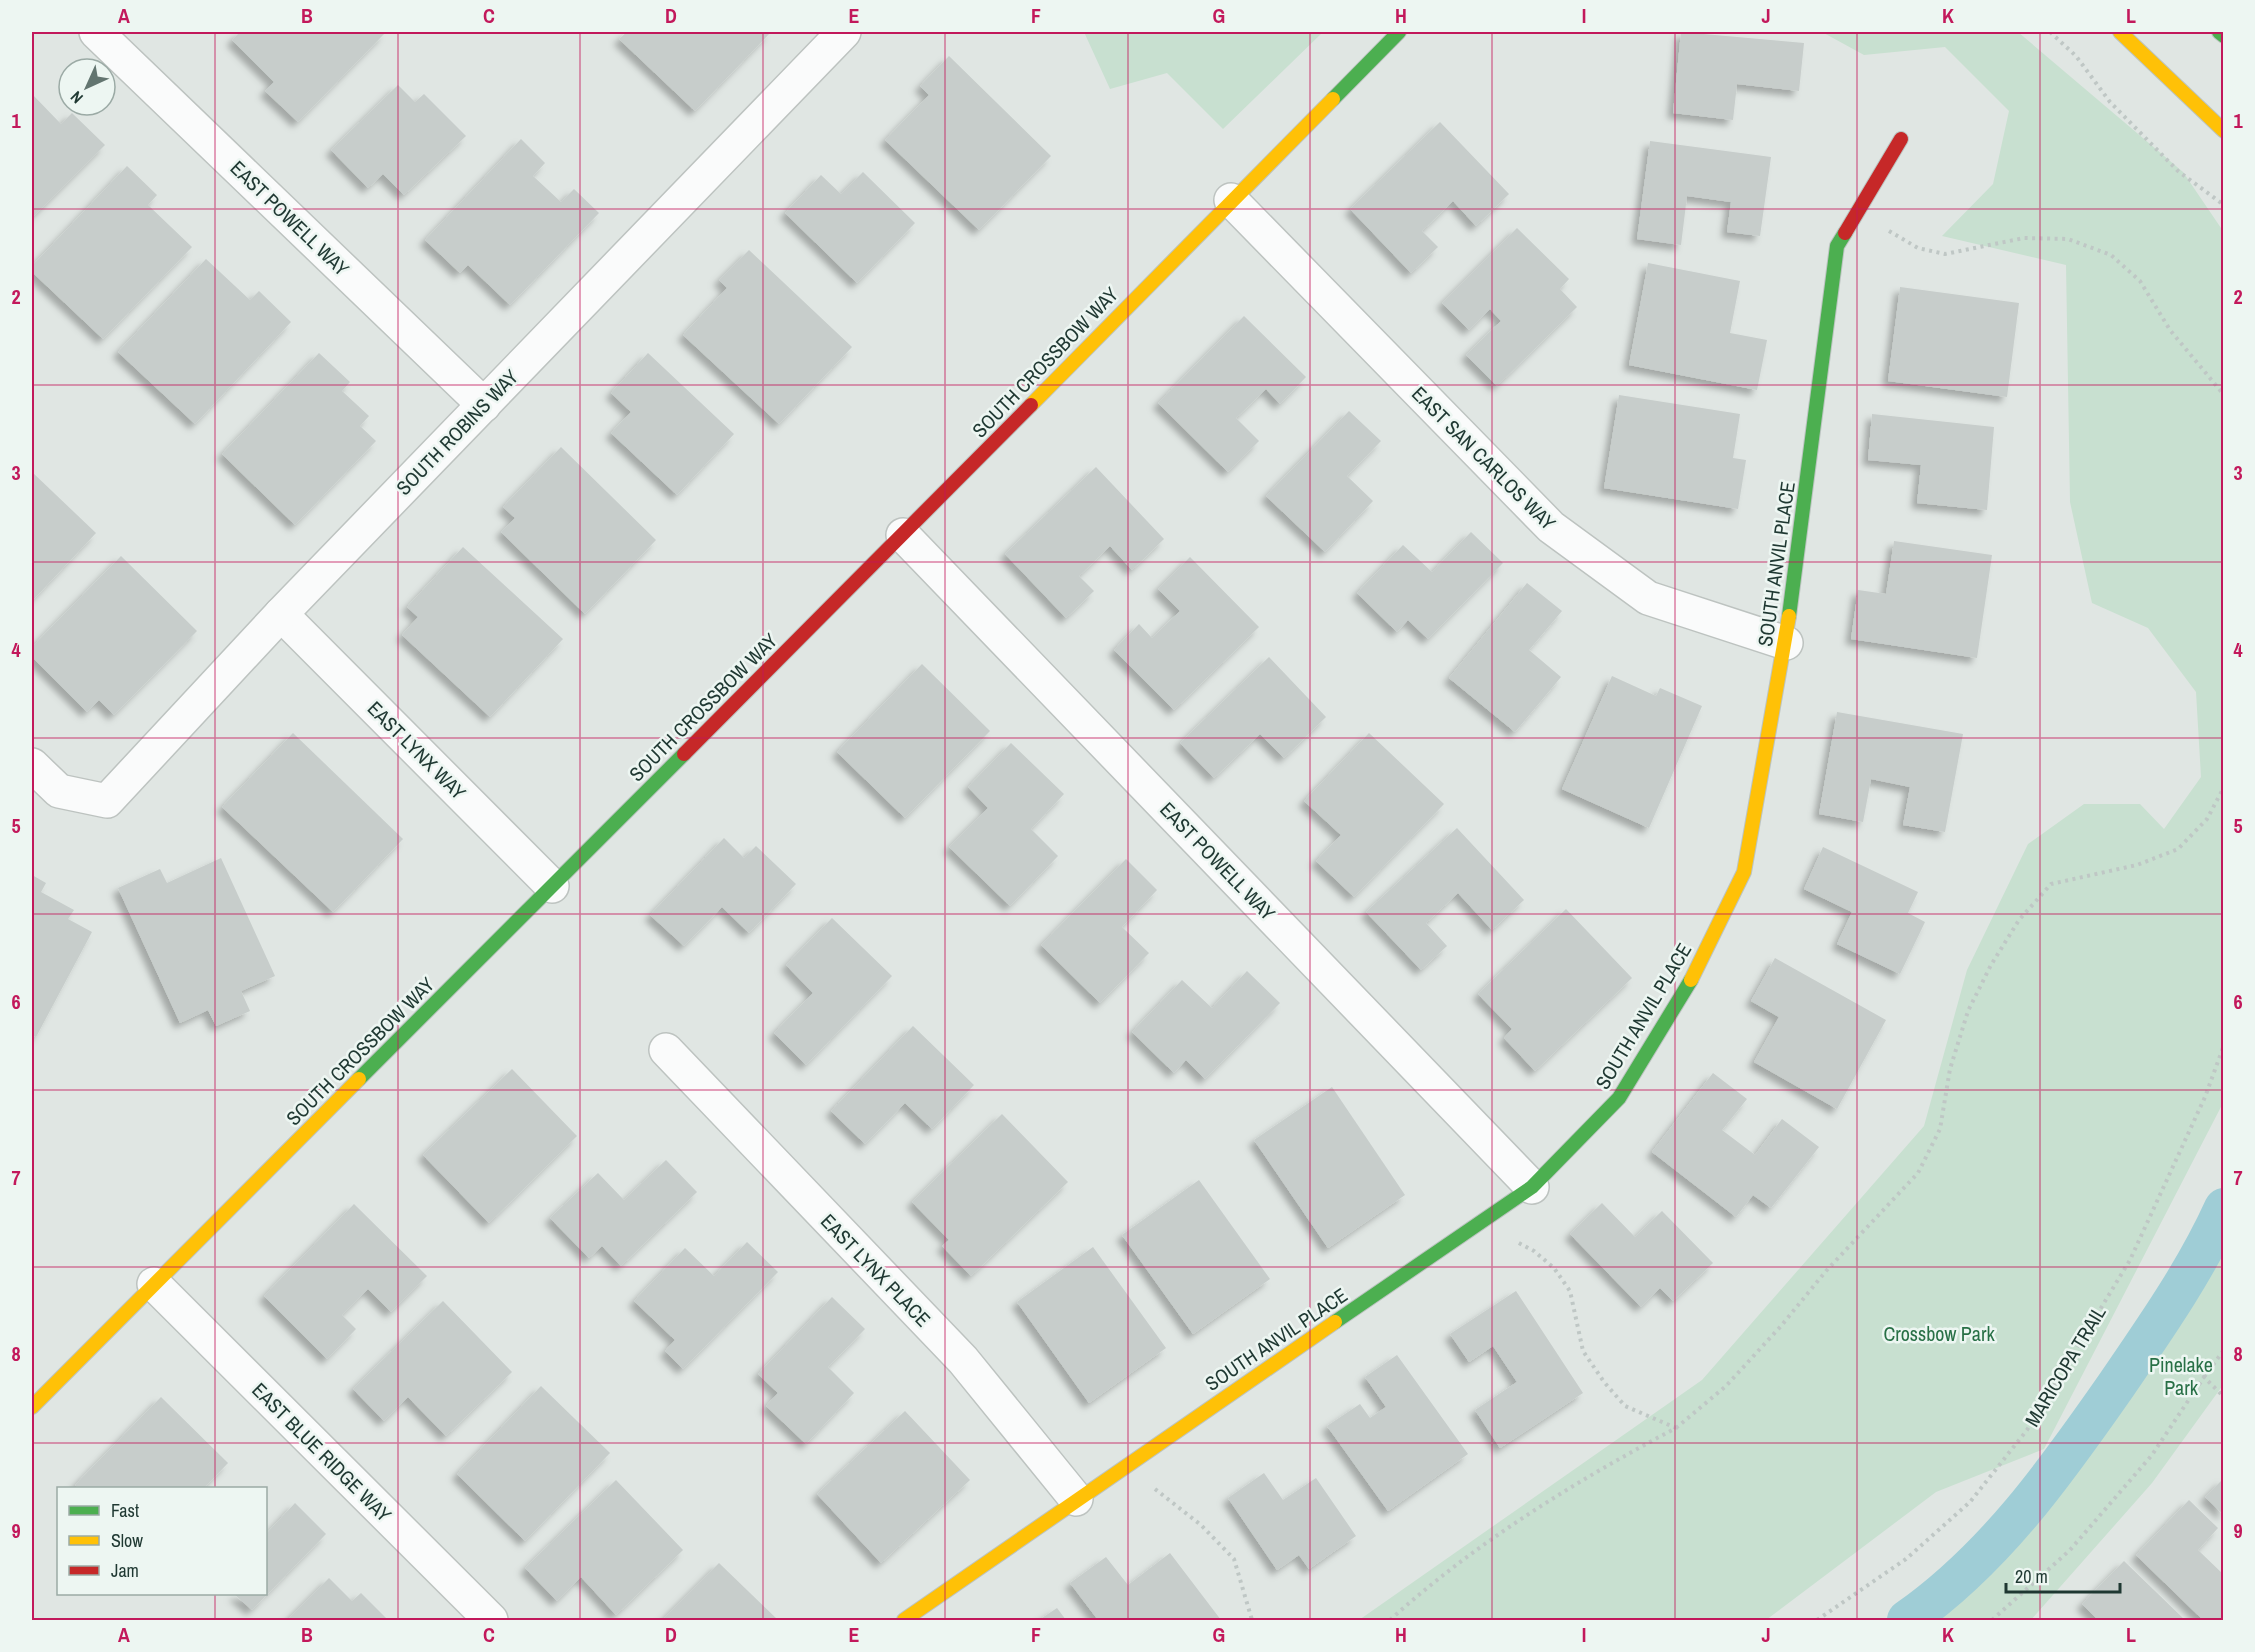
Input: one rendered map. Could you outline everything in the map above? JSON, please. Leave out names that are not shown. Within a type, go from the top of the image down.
[{"type":"street","name":"EAST POWELL WAY","points":[[96,32],[484,405]]},
{"type":"street","name":"SOUTH ROBINS WAY","points":[[32,765],[59,791],[107,801],[281,614],[844,32]]},
{"type":"street","name":"SOUTH CROSSBOW WAY","points":[[32,1407],[903,535],[1399,32]]},
{"type":"street","points":[[2120,32],[2211,111],[2223,132]]},
{"type":"street","points":[[2219,32],[2223,36]]},
{"type":"street","name":"SOUTH ANVIL PLACE","points":[[904,1620],[1076,1499],[1532,1187],[1619,1098],[1690,982],[1744,872],[1786,643],[1837,246],[1902,139]]},
{"type":"street","name":"EAST SAN CARLOS WAY","points":[[1231,200],[1551,527],[1648,598],[1786,643]]},
{"type":"street","name":"EAST POWELL WAY","points":[[903,535],[1532,1187]]},
{"type":"street","name":"EAST LYNX WAY","points":[[281,614],[552,886]]},
{"type":"street","name":"EAST LYNX PLACE","points":[[666,1050],[963,1360],[1076,1499]]},
{"type":"street","name":"EAST BLUE RIDGE WAY","points":[[154,1284],[491,1620]]},
{"type":"path","points":[[2050,32],[2076,56],[2110,102],[2178,171],[2223,205]]},
{"type":"path","points":[[1857,213],[1918,248],[1945,254],[2024,238],[2068,239],[2111,255],[2140,281],[2170,330],[2223,395]]},
{"type":"path","points":[[1390,1620],[1513,1523],[1628,1453],[1676,1428],[1726,1386],[1826,1272],[1918,1173],[1940,1129],[1950,1069],[1968,1011],[1991,965],[2019,920],[2051,884],[2137,865],[2178,849],[2207,819],[2223,787]]},
{"type":"path","name":"MARICOPA TRAIL","points":[[1818,1620],[1906,1559],[1970,1502],[2027,1430],[2130,1260],[2205,1097],[2223,1045]]},
{"type":"path","points":[[1480,1223],[1534,1251],[1554,1268],[1570,1291],[1583,1351],[1604,1382],[1625,1406],[1676,1428]]},
{"type":"path","points":[[1992,1620],[2070,1550],[2152,1455],[2223,1350]]},
{"type":"path","points":[[2204,1377],[2223,1397]]},
{"type":"path","points":[[1124,1466],[1201,1525],[1234,1559],[1252,1620]]},
{"type":"green space","points":[[1084,32],[1323,32],[1223,129],[1167,73],[1110,89]]},
{"type":"green space","name":"Crossbow Park","points":[[1822,32],[2018,32],[2183,172],[2223,231],[2223,1103],[2044,1449],[1936,1492],[1766,1620],[1359,1620],[1702,1380],[1924,1126],[1967,970],[2028,844],[2084,804],[2140,804],[2164,829],[2201,777],[2196,692],[2148,628],[2092,603],[2070,502],[2066,265],[1942,236],[1993,184],[2009,111],[1945,47],[1864,55]]},
{"type":"green space","name":"Pinelake Park","points":[[2223,1223],[2223,1385],[2152,1483],[2031,1620],[1925,1620],[1940,1610],[2024,1528],[2096,1436],[2216,1241]]},
{"type":"building","points":[[240,32],[386,32],[298,122],[265,91],[274,82],[232,40]]},
{"type":"building","points":[[627,32],[771,32],[695,111],[619,39]]},
{"type":"building","points":[[1681,32],[1804,43],[1799,91],[1737,84],[1733,120],[1673,113]]},
{"type":"building","points":[[949,56],[1051,156],[979,230],[885,140],[929,95],[920,86]]},
{"type":"building","points":[[398,85],[415,102],[424,94],[466,136],[404,195],[383,174],[368,188],[331,150]]},
{"type":"building","points":[[32,94],[61,124],[68,117],[76,117],[105,145],[32,218]]},
{"type":"building","points":[[1440,122],[1509,194],[1476,226],[1453,201],[1422,231],[1438,247],[1411,273],[1350,209]]},
{"type":"building","points":[[521,139],[545,163],[533,176],[561,202],[574,189],[599,213],[510,305],[468,265],[460,273],[425,240]]},
{"type":"building","points":[[1650,141],[1771,157],[1760,236],[1727,232],[1731,202],[1687,196],[1681,245],[1637,239]]},
{"type":"building","points":[[127,166],[157,195],[148,205],[192,247],[103,339],[32,272],[32,266]]},
{"type":"building","points":[[863,172],[915,223],[857,283],[785,213],[821,175],[841,194]]},
{"type":"building","points":[[1517,228],[1569,279],[1560,289],[1577,307],[1497,386],[1466,355],[1501,321],[1490,309],[1469,330],[1442,303]]},
{"type":"building","points":[[749,250],[852,347],[779,424],[683,335],[727,288],[719,280]]},
{"type":"building","points":[[206,259],[250,300],[259,291],[291,322],[195,424],[118,352]]},
{"type":"building","points":[[1648,263],[1740,281],[1730,333],[1767,340],[1757,390],[1629,365]]},
{"type":"building","points":[[1900,287],[2019,303],[2007,397],[1888,381]]},
{"type":"building","points":[[1244,316],[1306,377],[1280,404],[1266,389],[1236,418],[1259,441],[1228,472],[1158,403]]},
{"type":"building","points":[[319,353],[350,382],[342,391],[369,416],[360,426],[376,441],[295,525],[222,454]]},
{"type":"building","points":[[648,353],[734,434],[677,495],[611,433],[631,412],[611,393]]},
{"type":"building","points":[[1619,395],[1740,414],[1733,458],[1746,460],[1738,509],[1604,488]]},
{"type":"building","points":[[1349,411],[1381,441],[1347,476],[1373,501],[1325,552],[1266,496]]},
{"type":"building","points":[[1872,414],[1994,427],[1987,510],[1917,503],[1921,465],[1868,460]]},
{"type":"building","points":[[561,447],[656,540],[585,614],[501,532],[515,518],[503,507]]},
{"type":"building","points":[[1096,467],[1164,539],[1132,570],[1110,546],[1079,576],[1094,591],[1066,618],[1005,554]]},
{"type":"building","points":[[32,472],[96,533],[32,601]]},
{"type":"building","points":[[1471,532],[1503,563],[1428,639],[1408,620],[1397,632],[1357,593],[1403,545],[1432,572]]},
{"type":"building","points":[[1894,541],[1992,555],[1977,658],[1851,639],[1858,590],[1886,594]]},
{"type":"building","points":[[463,547],[563,639],[490,717],[402,635],[418,617],[407,607]]},
{"type":"building","points":[[121,556],[197,631],[114,715],[99,700],[87,712],[32,657],[32,647]]},
{"type":"building","points":[[1190,557],[1259,627],[1174,710],[1114,650],[1139,624],[1152,638],[1180,611],[1158,589]]},
{"type":"building","points":[[1527,583],[1562,611],[1529,650],[1561,677],[1515,732],[1449,678]]},
{"type":"building","points":[[1269,657],[1326,717],[1284,758],[1260,734],[1214,778],[1180,743]]},
{"type":"building","points":[[922,664],[990,731],[905,818],[837,752]]},
{"type":"building","points":[[1612,676],[1656,696],[1660,688],[1702,706],[1649,828],[1562,789]]},
{"type":"building","points":[[1837,712],[1963,734],[1945,832],[1903,825],[1910,787],[1871,779],[1863,822],[1819,814]]},
{"type":"building","points":[[293,733],[403,839],[333,912],[222,807]]},
{"type":"building","points":[[1369,733],[1444,804],[1354,897],[1316,861],[1341,835],[1304,801]]},
{"type":"building","points":[[1011,743],[1064,794],[1031,829],[1058,856],[1010,906],[949,847],[988,808],[968,787]]},
{"type":"building","points":[[1457,828],[1524,900],[1492,930],[1458,893],[1426,923],[1447,946],[1421,970],[1366,912]]},
{"type":"building","points":[[724,838],[744,858],[756,846],[796,884],[749,933],[722,907],[684,946],[650,915]]},
{"type":"building","points":[[1823,847],[1918,892],[1908,913],[1925,922],[1900,974],[1837,944],[1852,912],[1804,889]]},
{"type":"building","points":[[221,858],[275,976],[241,991],[250,1011],[216,1026],[208,1010],[180,1023],[118,888],[160,869],[167,883]]},
{"type":"building","points":[[1126,859],[1157,890],[1122,927],[1149,953],[1100,1003],[1041,945]]},
{"type":"building","points":[[32,875],[46,883],[41,892],[74,910],[68,919],[92,932],[36,1037],[32,1035]]},
{"type":"building","points":[[1566,909],[1632,978],[1535,1071],[1504,1038],[1512,1029],[1478,994]]},
{"type":"building","points":[[832,918],[892,976],[806,1065],[774,1033],[813,993],[786,965]]},
{"type":"building","points":[[1775,958],[1886,1020],[1837,1109],[1754,1062],[1779,1017],[1751,1001]]},
{"type":"building","points":[[1247,971],[1280,1003],[1205,1079],[1186,1060],[1174,1073],[1132,1032],[1182,980],[1212,1008]]},
{"type":"building","points":[[913,1026],[974,1085],[932,1129],[905,1103],[865,1144],[831,1111]]},
{"type":"building","points":[[512,1069],[577,1136],[489,1223],[423,1155]]},
{"type":"building","points":[[1713,1073],[1747,1099],[1722,1130],[1755,1155],[1782,1119],[1819,1147],[1771,1208],[1753,1195],[1736,1217],[1652,1152]]},
{"type":"building","points":[[1332,1087],[1405,1195],[1328,1248],[1254,1140]]},
{"type":"building","points":[[1002,1114],[1068,1182],[971,1276],[942,1246],[949,1240],[912,1202]]},
{"type":"building","points":[[666,1160],[697,1192],[621,1266],[602,1246],[589,1258],[550,1218],[598,1173],[624,1200]]},
{"type":"building","points":[[1199,1180],[1270,1279],[1193,1334],[1122,1235]]},
{"type":"building","points":[[1602,1203],[1635,1237],[1662,1211],[1713,1263],[1673,1301],[1660,1288],[1641,1307],[1570,1234]]},
{"type":"building","points":[[354,1204],[427,1276],[391,1312],[368,1289],[342,1315],[356,1329],[327,1359],[264,1296]]},
{"type":"building","points":[[747,1242],[778,1272],[683,1369],[665,1351],[675,1340],[634,1301],[685,1248],[714,1276]]},
{"type":"building","points":[[1093,1247],[1166,1348],[1089,1403],[1017,1302]]},
{"type":"building","points":[[1516,1291],[1583,1393],[1500,1448],[1475,1410],[1517,1382],[1493,1346],[1469,1362],[1450,1334]]},
{"type":"building","points":[[832,1297],[865,1329],[828,1367],[854,1393],[806,1444],[766,1406],[778,1393],[758,1374]]},
{"type":"building","points":[[443,1301],[512,1372],[446,1436],[408,1397],[384,1421],[353,1389]]},
{"type":"building","points":[[1397,1355],[1468,1454],[1388,1511],[1327,1426],[1360,1404],[1370,1418],[1386,1407],[1365,1377]]},
{"type":"building","points":[[541,1386],[610,1453],[525,1541],[457,1474]]},
{"type":"building","points":[[161,1397],[228,1463],[205,1487],[78,1487],[75,1485]]},
{"type":"building","points":[[905,1411],[970,1480],[881,1563],[817,1494]]},
{"type":"building","points":[[1264,1473],[1283,1500],[1316,1478],[1356,1536],[1309,1569],[1299,1555],[1277,1570],[1228,1498]]},
{"type":"building","points":[[2224,1478],[2224,1515],[2205,1497]]},
{"type":"building","points":[[616,1480],[683,1550],[616,1615],[581,1577],[557,1601],[525,1568]]},
{"type":"building","points":[[2189,1500],[2218,1528],[2198,1550],[2224,1575],[2224,1620],[2203,1620],[2136,1555]]},
{"type":"building","points":[[295,1503],[326,1534],[267,1595],[267,1533]]},
{"type":"building","points":[[1170,1553],[1221,1620],[1098,1620],[1070,1583],[1106,1557],[1128,1585]]},
{"type":"building","points":[[2124,1561],[2184,1619],[2098,1620],[2082,1604]]},
{"type":"building","points":[[719,1563],[778,1620],[662,1620]]},
{"type":"building","points":[[329,1578],[352,1601],[361,1593],[388,1620],[287,1620]]},
{"type":"building","points":[[235,1595],[267,1595],[252,1610]]},
{"type":"building","points":[[1057,1608],[1066,1620],[1039,1620]]},
{"type":"waterway","points":[[1907,1620],[1968,1570],[2021,1513],[2046,1482],[2159,1322],[2187,1278],[2224,1208]]},
{"type":"traffic: fast","points":[[1333,99],[1399,32]]},
{"type":"traffic: fast","points":[[2219,32],[2224,36]]},
{"type":"traffic: fast","points":[[1789,616],[1837,246],[1845,233]]},
{"type":"traffic: fast","points":[[359,1079],[684,754]]},
{"type":"traffic: fast","points":[[1335,1322],[1532,1187],[1619,1098],[1691,980]]},
{"type":"traffic: slow","points":[[2120,32],[2224,131]]},
{"type":"traffic: slow","points":[[1031,405],[1333,99]]},
{"type":"traffic: slow","points":[[1691,980],[1744,872],[1789,616]]},
{"type":"traffic: slow","points":[[32,1407],[359,1079]]},
{"type":"traffic: slow","points":[[904,1620],[1335,1322]]},
{"type":"traffic: jam","points":[[1845,233],[1901,139]]},
{"type":"traffic: jam","points":[[684,754],[1031,405]]}]
